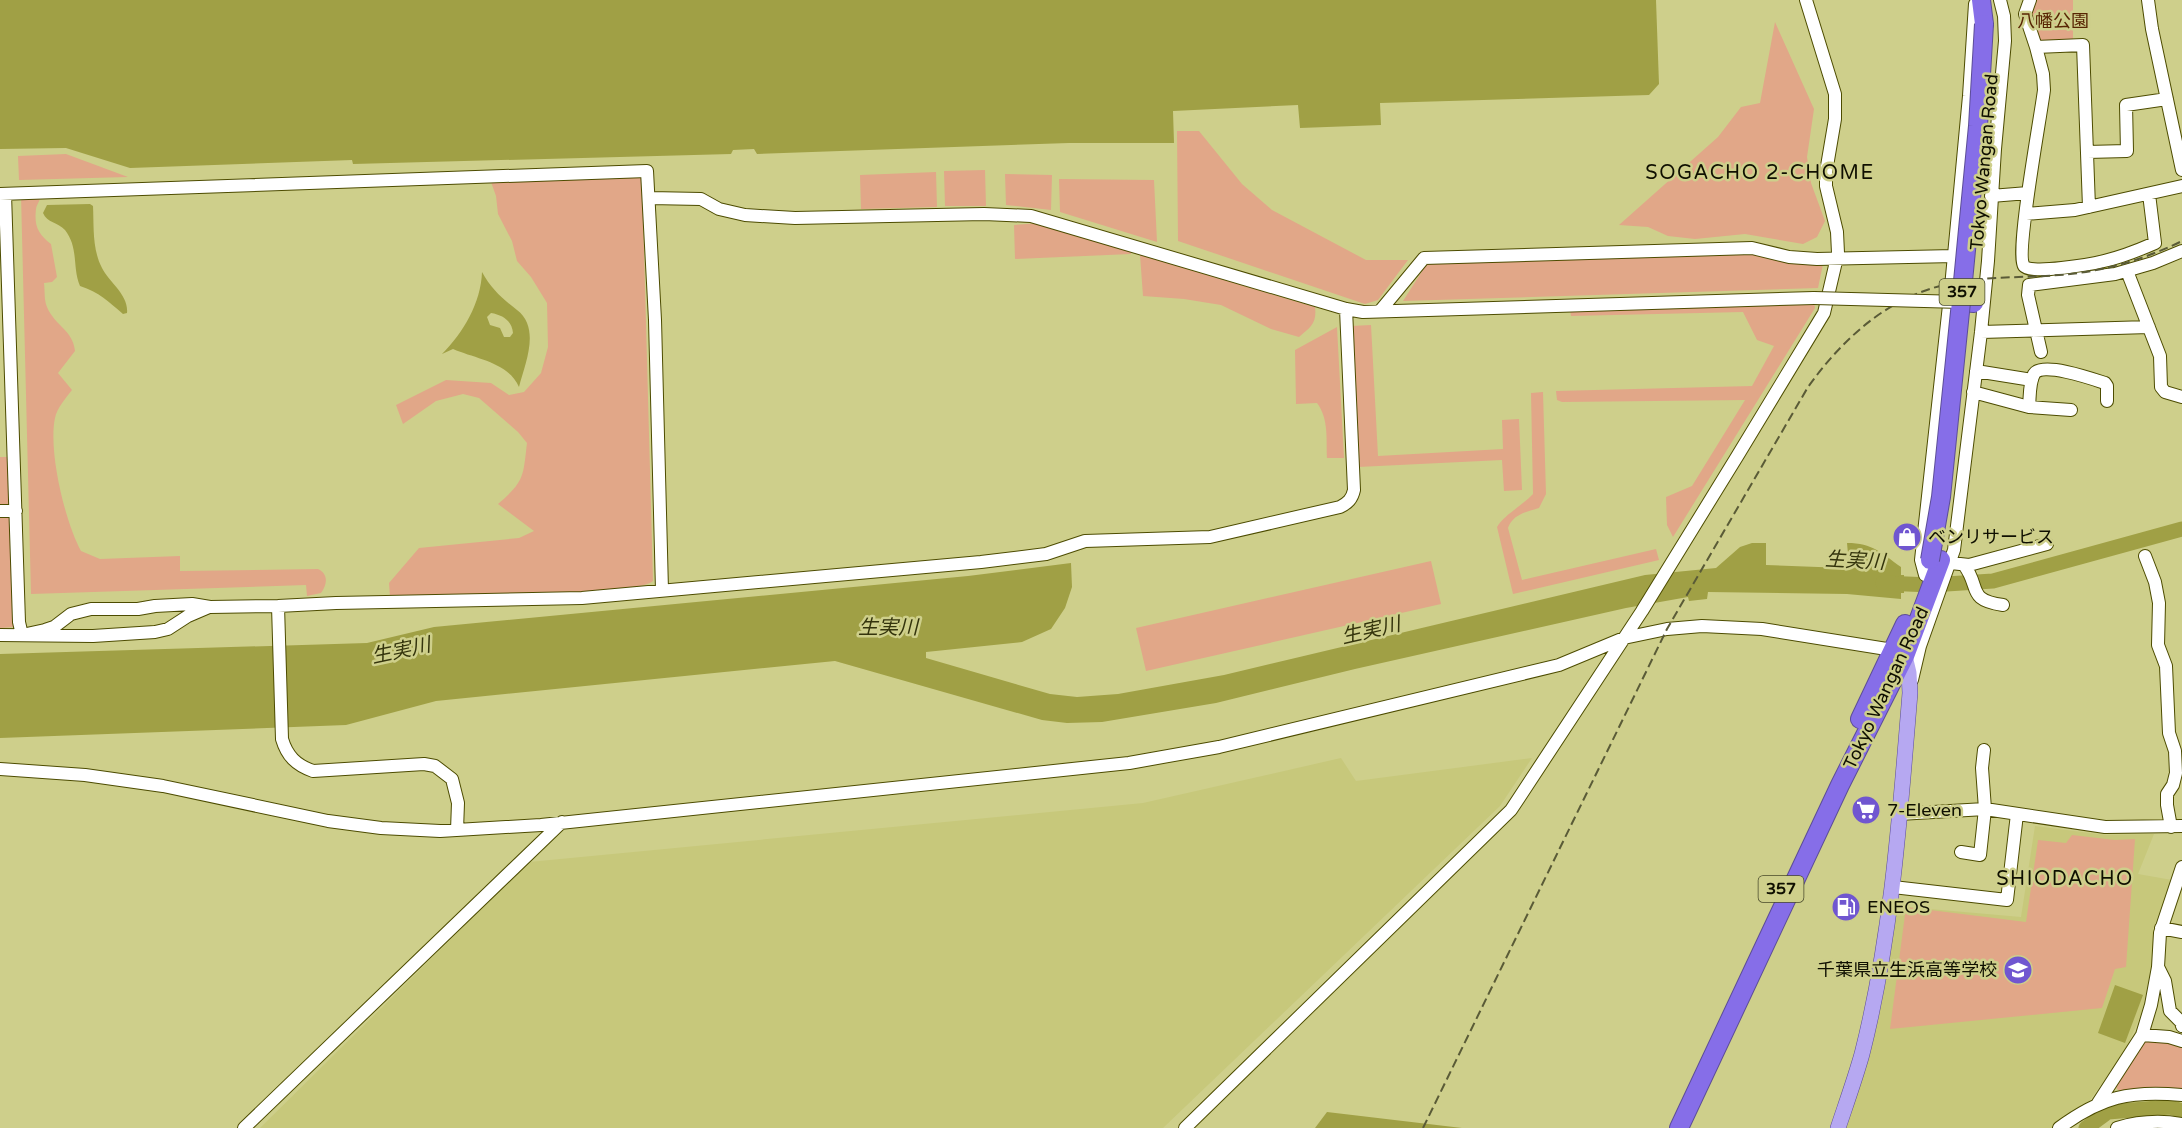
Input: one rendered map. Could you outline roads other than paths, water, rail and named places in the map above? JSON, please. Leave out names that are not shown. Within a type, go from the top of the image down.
[{"type":"highway","name":"Tokyo Wangan Road","points":[[1924,608],[1928,568],[1941,497],[1962,297],[1993,56],[1984,26],[1981,0]]},
{"type":"highway","name":"Tokyo Wangan Road","points":[[1984,26],[1990,0]]},
{"type":"highway","name":"Tokyo Wangan Road","points":[[1669,1128],[1899,653],[1924,608],[1945,545],[1962,297]]},
{"type":"highway","name":"Tokyo Wangan Road","points":[[1679,1128],[1840,785],[1899,653]]},
{"type":"main road","points":[[1838,1128],[1862,1055],[1882,957],[1893,887],[1910,693],[1909,673],[1899,653]]},
{"type":"street","points":[[1185,1128],[1511,810],[1642,611],[1824,313],[1837,258],[1838,232],[1826,186],[1835,94],[1806,0]]},
{"type":"street","points":[[1928,568],[1921,560],[1962,297],[1954,256],[1984,26],[1976,0]]},
{"type":"street","points":[[1910,693],[1924,608],[1949,567],[1976,371],[2005,41],[2004,16],[2000,0]]},
{"type":"street","points":[[2030,0],[2025,14],[2036,46],[2043,74],[2044,90],[2025,214],[2021,252],[2025,268],[2035,270],[2086,265],[2134,252],[2155,243],[2150,194]]},
{"type":"street","points":[[2148,0],[2182,170]]},
{"type":"street","points":[[2036,46],[2083,45],[2089,207]]},
{"type":"street","points":[[2087,152],[2127,151],[2126,105],[2167,99]]},
{"type":"street","points":[[22,635],[19,622],[3,194],[647,171],[650,198],[662,590]]},
{"type":"street","points":[[2025,214],[2059,213],[2182,186]]},
{"type":"street","points":[[1991,196],[2028,194]]},
{"type":"street","points":[[650,198],[701,198],[719,209],[745,215],[795,218],[984,214],[1031,216],[1346,309],[1363,312],[1814,298],[1962,297],[1985,283]]},
{"type":"street","points":[[1380,311],[1424,258],[1752,248],[1789,257],[1817,260],[1954,256]]},
{"type":"street","points":[[2041,352],[2028,295],[2029,285],[2082,280],[2127,271],[2180,252],[2182,266]]},
{"type":"street","points":[[2127,271],[2160,356],[2161,387],[2165,392],[2182,397]]},
{"type":"street","points":[[22,635],[54,627],[71,614],[80,611],[192,604],[210,607],[278,606],[582,598],[981,562],[1046,554],[1086,541],[1210,537],[1340,507],[1347,504],[1353,497],[1354,490],[1346,309]]},
{"type":"street","points":[[1981,332],[2149,327]]},
{"type":"street","points":[[2029,407],[2033,375],[2037,370],[2047,368],[2105,382],[2108,386],[2108,401]]},
{"type":"street","points":[[1976,371],[2032,380]]},
{"type":"street","points":[[1973,392],[2029,407],[2072,410]]},
{"type":"street","points":[[0,511],[16,511]]},
{"type":"street","points":[[1949,567],[1989,561],[2047,544]]},
{"type":"street","points":[[1899,814],[1985,809],[2106,827],[2176,826],[2167,805],[2167,794],[2173,785],[2176,773],[2175,751],[2169,733],[2166,666],[2158,645],[2159,603],[2155,582],[2145,556]]},
{"type":"street","points":[[1964,566],[1969,572],[1976,594],[1981,599],[2003,605]]},
{"type":"street","points":[[278,606],[281,730],[285,749],[291,758],[300,767],[313,771],[424,764],[435,766],[452,779],[458,803],[458,830]]},
{"type":"street","points":[[0,635],[93,636],[155,632],[168,629],[188,616],[210,607]]},
{"type":"street","points":[[0,769],[85,775],[163,786],[328,821],[381,828],[458,830],[562,822],[1140,761],[1219,747],[1559,665],[1624,638],[1667,629],[1702,626],[1762,629],[1899,653]]},
{"type":"street","points":[[1961,852],[1980,855],[1985,809],[1982,768],[1984,750]]},
{"type":"street","points":[[1893,887],[2007,900],[2017,813]]},
{"type":"street","points":[[244,1128],[562,822]]},
{"type":"street","points":[[2098,1103],[2142,1035],[2151,1005],[2158,967],[2161,928],[2182,867]]},
{"type":"street","points":[[2161,928],[2182,932]]},
{"type":"street","points":[[2158,967],[2165,981],[2170,1011],[2182,1026]]},
{"type":"street","points":[[2142,1035],[2169,1037],[2182,1041]]},
{"type":"street","points":[[2059,1128],[2098,1103],[2127,1095],[2154,1093],[2182,1095]]},
{"type":"street","points":[[2117,1128],[2138,1121],[2166,1121],[2182,1124]]},
{"type":"water","points":[[0,0],[1656,0],[1659,84],[1649,95],[1380,103],[1381,125],[1300,128],[1298,105],[1173,111],[1174,143],[1069,143],[757,154],[754,149],[733,150],[731,154],[353,164],[352,160],[130,168],[66,148],[0,149]]},
{"type":"water","points":[[90,204],[93,206],[94,237],[99,261],[125,300],[127,313],[123,314],[98,294],[80,286],[74,251],[69,237],[62,227],[47,219],[43,213],[47,205]]},
{"type":"water","points":[[482,272],[489,284],[517,310],[528,326],[529,347],[519,387],[507,372],[490,362],[453,349],[442,354],[470,317],[481,284]],"holes":[[[491,313],[506,319],[511,325],[513,333],[510,337],[504,337],[500,328],[490,325],[487,317]]]},
{"type":"water","name":"生実川","points":[[1752,543],[1766,543],[1766,565],[1845,568],[1849,565],[1847,543],[1864,545],[1882,553],[1901,567],[1901,575],[1904,575],[1904,593],[1901,593],[1901,599],[1847,594],[1708,592],[1707,599],[1689,601],[1688,597],[1626,608],[1216,703],[1102,722],[1067,723],[1042,720],[835,661],[436,701],[346,725],[0,738],[0,654],[367,643],[434,627],[968,576],[1071,563],[1072,587],[1065,608],[1051,629],[1022,642],[926,652],[926,658],[1050,694],[1077,697],[1118,694],[1224,675],[1645,575],[1716,568],[1740,547]]},
{"type":"water","points":[[2115,985],[2143,995],[2125,1043],[2098,1033]]},
{"type":"water","points":[[1327,1112],[1462,1128],[1315,1128]]},
{"type":"waterway","name":"生実川","points":[[1883,583],[1931,585],[1993,581],[2182,529]]},
{"type":"waterway","points":[[2086,1128],[2108,1112],[2170,1107],[2182,1111]]},
{"type":"railway","points":[[1423,1128],[1667,629],[1808,387],[1837,351],[1853,335],[1889,308],[1930,289],[1979,279],[2059,275],[2107,268],[2152,254],[2182,241]]},
{"type":"place","name":"ベンリサービス","points":[[1907,537]]},
{"type":"place","name":"7-Eleven","points":[[1866,810]]},
{"type":"place","name":"ENEOS","points":[[1846,907]]},
{"type":"place","name":"千葉県立生浜高等学校","points":[[2018,970]]},
{"type":"district","name":"SOGACHO 2-CHOME","points":[[1760,173]]},
{"type":"district","name":"SHIODACHO","points":[[2065,879]]},
{"type":"park label","name":"八幡公園","points":[[2053,21]]}]
